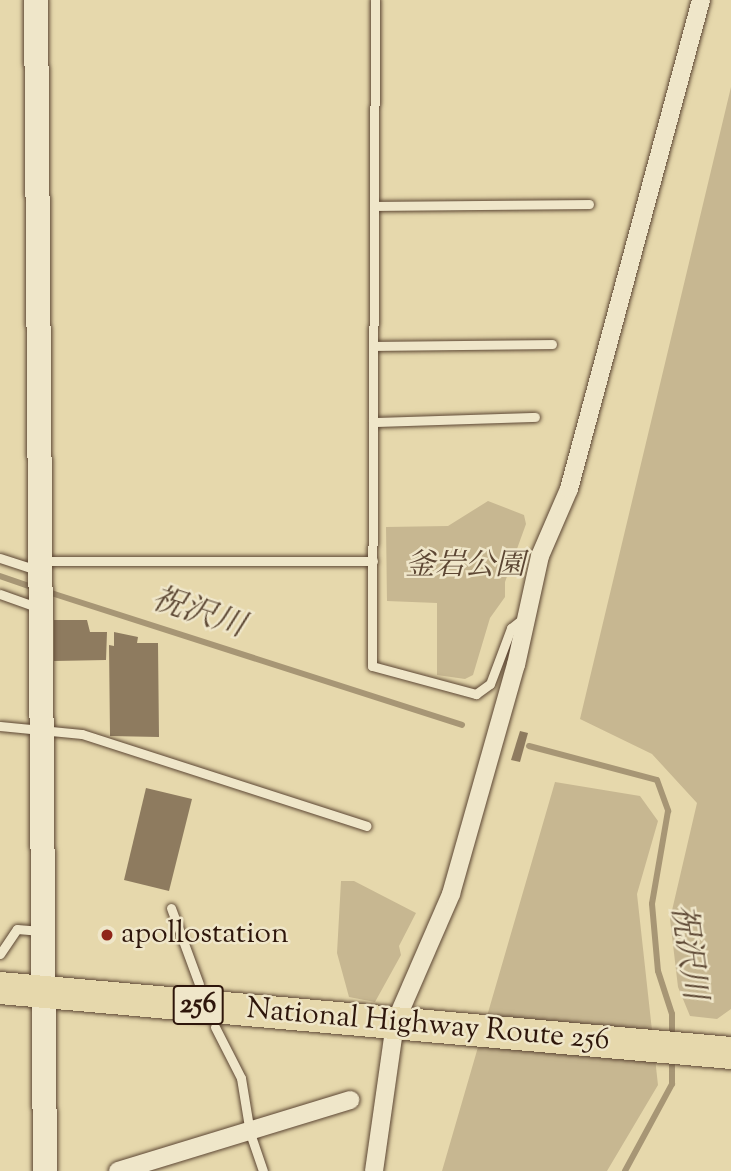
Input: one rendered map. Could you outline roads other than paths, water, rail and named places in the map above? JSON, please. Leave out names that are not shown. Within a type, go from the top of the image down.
[{"type":"highway","name":"National Highway Route 256","points":[[0,988],[731,1053]]},
{"type":"street","points":[[36,0],[45,1171]]},
{"type":"street","points":[[374,1171],[402,1024],[451,894],[528,615],[540,556],[577,463],[701,0]]},
{"type":"street","points":[[118,1171],[250,1133],[350,1100]]},
{"type":"lane","points":[[375,0],[372,666],[476,694],[490,684],[511,628],[528,615]]},
{"type":"lane","points":[[374,206],[589,204]]},
{"type":"lane","points":[[374,346],[552,344]]},
{"type":"lane","points":[[373,422],[535,417]]},
{"type":"lane","points":[[0,558],[41,570],[373,561]]},
{"type":"lane","points":[[0,594],[41,606]]},
{"type":"lane","points":[[0,726],[82,734],[366,826]]},
{"type":"lane","points":[[171,908],[199,984]]},
{"type":"lane","points":[[0,954],[18,929],[43,931]]},
{"type":"lane","points":[[215,1027],[241,1078],[250,1133],[263,1171]]},
{"type":"waterway","name":"祝沢川","points":[[0,576],[35,588]]},
{"type":"waterway","name":"祝沢川","points":[[45,591],[462,725]]},
{"type":"waterway","name":"祝沢川","points":[[529,746],[657,780],[668,811],[652,904],[658,971],[672,1014],[672,1039]]},
{"type":"waterway","name":"祝沢川","points":[[625,1171],[672,1084],[672,1057]]},
{"type":"place","name":"apollostation","points":[[107,935]]},
{"type":"park label","name":"釜岩公園","points":[[465,567]]}]
